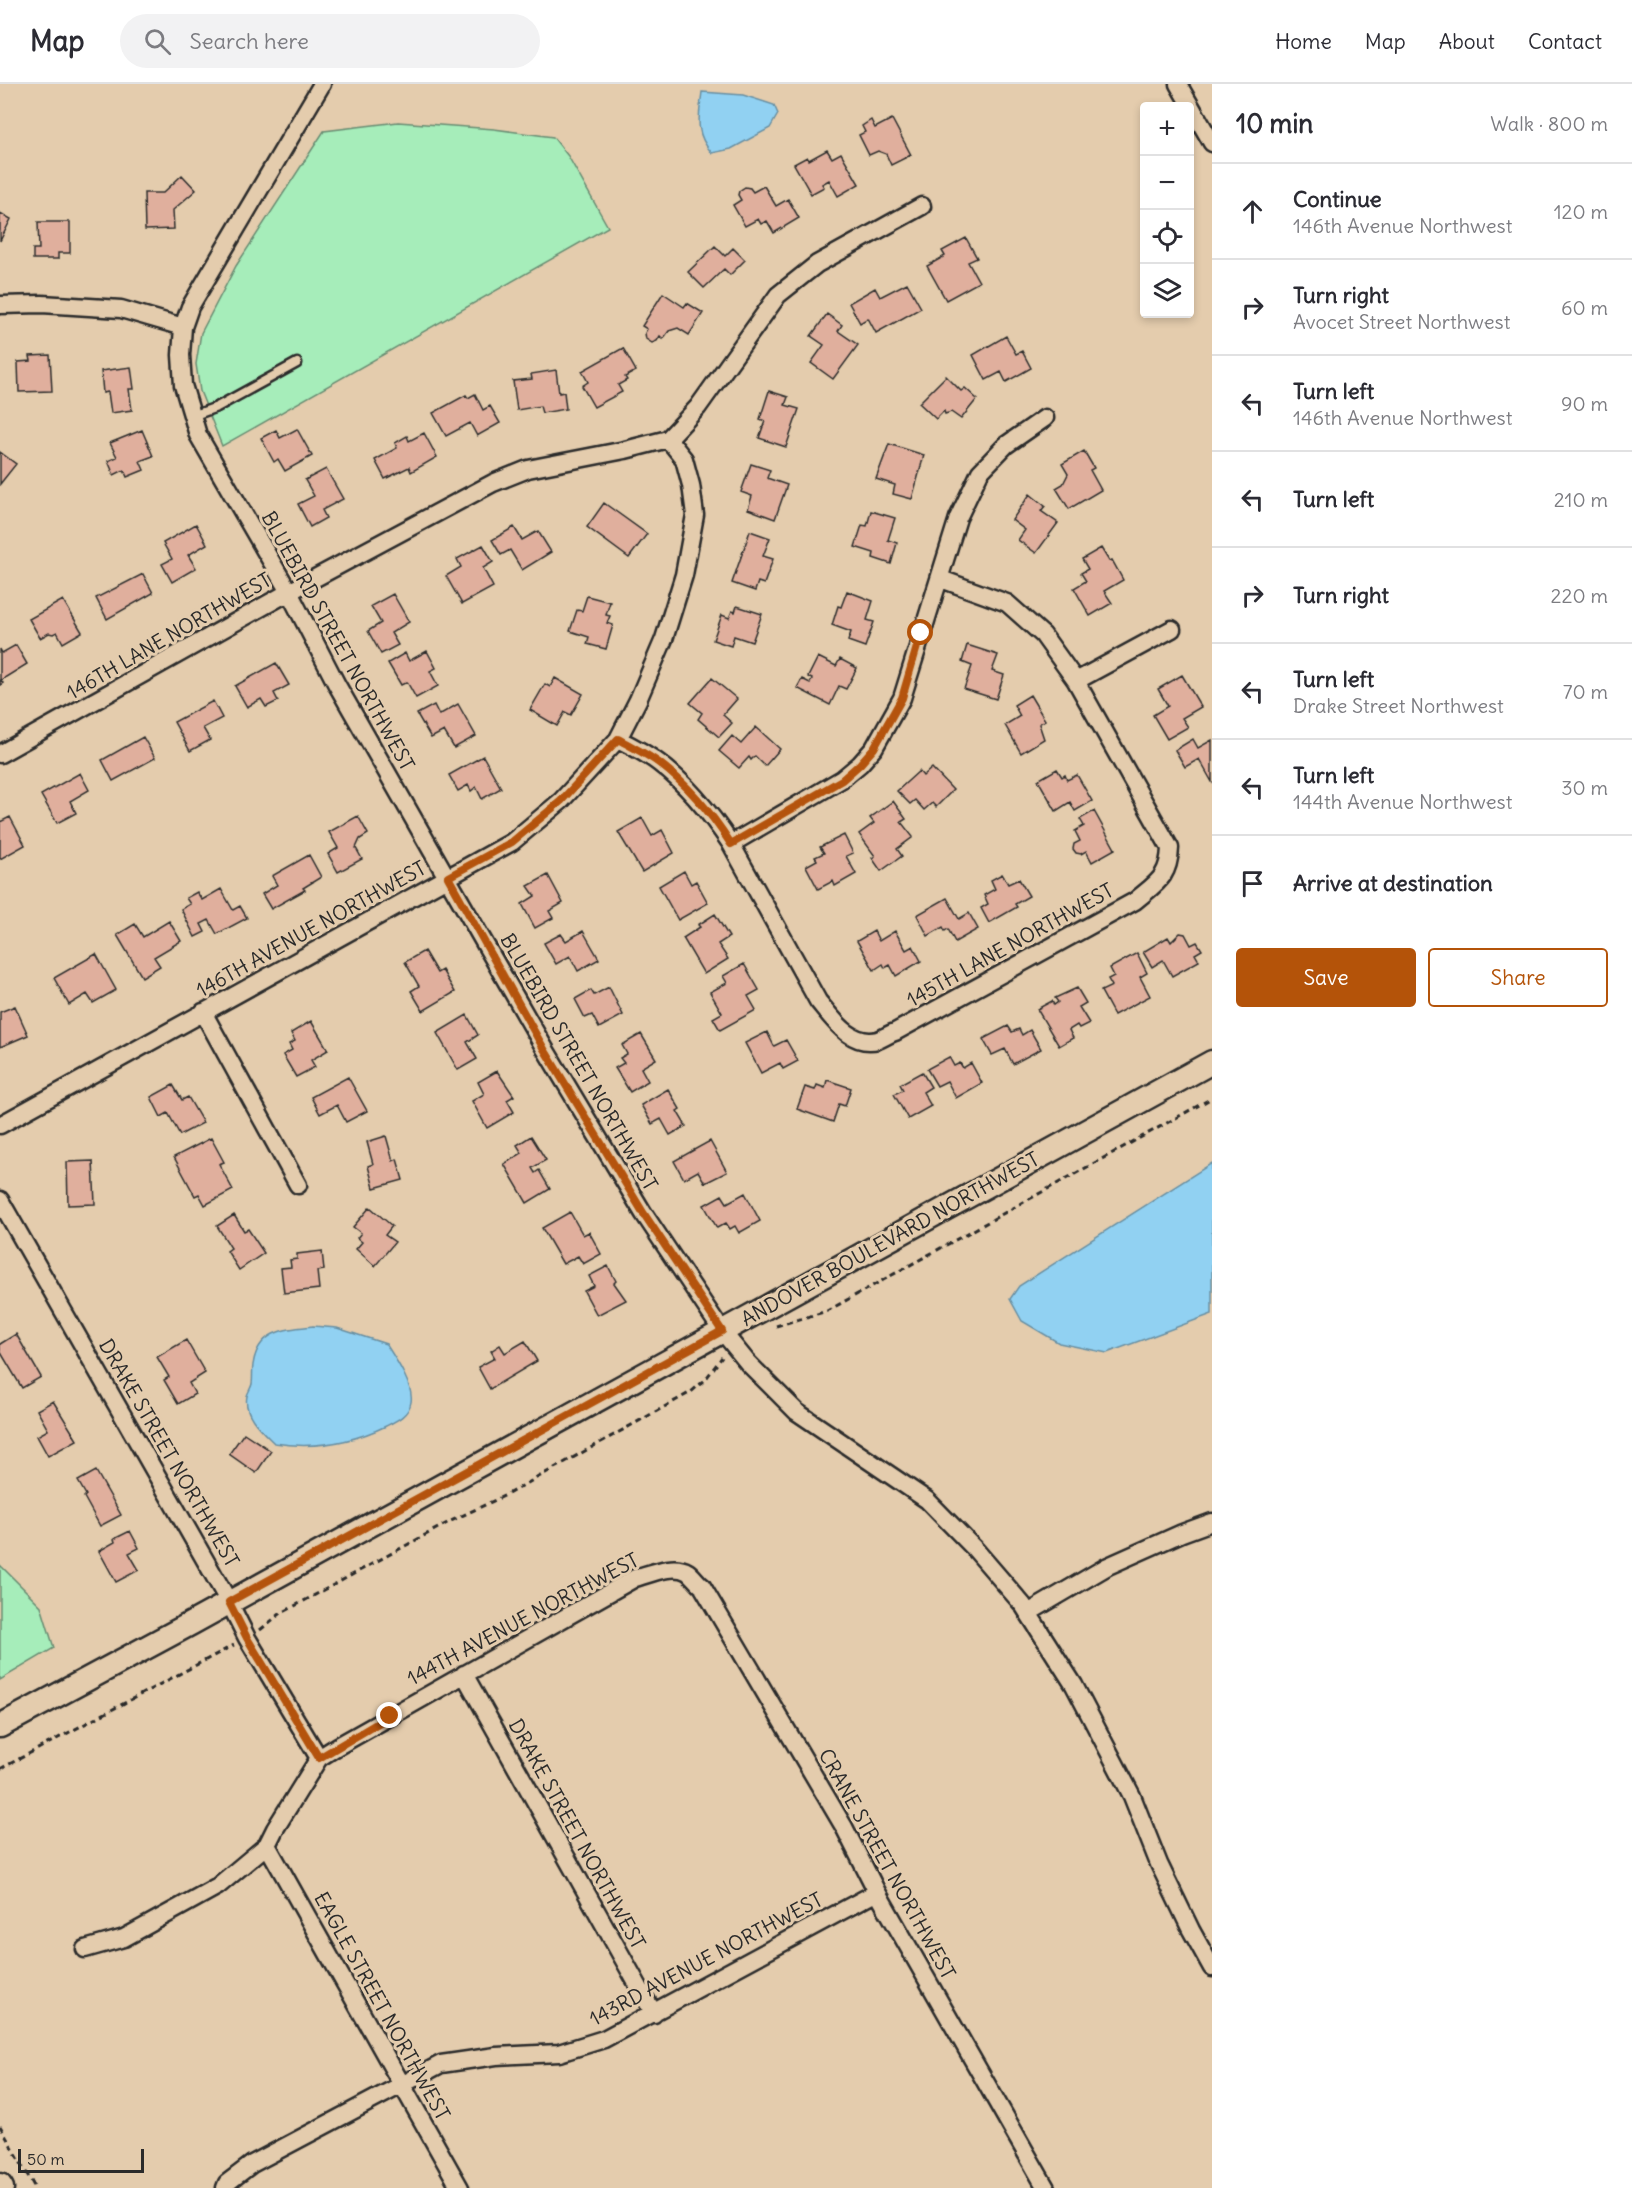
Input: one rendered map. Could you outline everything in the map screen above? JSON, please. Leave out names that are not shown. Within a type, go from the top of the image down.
[{"type":"street","name":"BLUEBIRD STREET NORTHWEST","points":[[322,84],[190,307],[183,327],[181,355],[183,385],[198,435],[289,592],[337,685],[544,1049],[644,1214],[722,1331],[748,1363],[797,1412],[927,1500],[974,1548],[1028,1613],[1074,1685],[1132,1796],[1159,1864],[1212,1968]]},
{"type":"street","points":[[1178,84],[1212,143]]},
{"type":"street","points":[[668,439],[698,407],[778,295],[817,264],[922,206]]},
{"type":"street","points":[[0,304],[121,309],[183,327]]},
{"type":"street","points":[[618,739],[658,762],[686,786],[731,844],[842,780],[874,748],[902,698],[921,633],[941,579],[958,518],[980,472],[1006,445],[1045,418]]},
{"type":"street","name":"146TH LANE NORTHWEST","points":[[0,754],[289,592],[493,483],[528,469],[668,439]]},
{"type":"street","name":"146TH AVENUE NORTHWEST","points":[[0,1125],[512,842],[561,801],[618,739],[638,700],[664,639],[684,575],[695,515],[692,485],[684,459],[668,439]]},
{"type":"street","points":[[941,579],[1007,603],[1043,635],[1076,681],[1172,629]]},
{"type":"street","name":"145TH LANE NORTHWEST","points":[[731,844],[818,1000],[836,1023],[856,1039],[876,1040],[895,1032],[1135,900],[1162,879],[1169,862],[1170,848],[1076,681]]},
{"type":"street","points":[[203,1012],[298,1185]]},
{"type":"street","name":"ANDOVER BOULEVARD NORTHWEST","points":[[0,1726],[1212,1062]]},
{"type":"street","name":"DRAKE STREET NORTHWEST","points":[[0,1200],[229,1602],[247,1638],[319,1758]]},
{"type":"street","points":[[1028,1613],[1108,1566],[1212,1522]]},
{"type":"street","name":"144TH AVENUE NORTHWEST","points":[[85,1949],[124,1938],[218,1886],[267,1845],[319,1758],[635,1578],[662,1570],[680,1569]]},
{"type":"street","name":"CRANE STREET NORTHWEST","points":[[680,1569],[702,1586],[844,1827],[877,1892],[1046,2188]]},
{"type":"street","name":"DRAKE STREET NORTHWEST","points":[[464,1674],[654,2014]]},
{"type":"street","name":"EAGLE STREET NORTHWEST","points":[[267,1845],[460,2188]]},
{"type":"street","name":"143RD AVENUE NORTHWEST","points":[[225,2188],[227,2183],[252,2164],[441,2064],[496,2056],[559,2053],[604,2039],[877,1892]]},
{"type":"lane","points":[[191,417],[217,407],[297,363]]},
{"type":"path","points":[[774,1326],[827,1311],[1212,1098]]},
{"type":"path","points":[[262,1629],[280,1614],[451,1521],[506,1495],[691,1392],[705,1380],[722,1357]]},
{"type":"path","points":[[0,1769],[236,1644]]},
{"type":"path","points":[[0,2126],[35,2188]]},
{"type":"green space","points":[[398,122],[494,129],[553,137],[568,156],[608,227],[222,446],[200,391],[196,364],[201,333],[236,266],[324,131]]},
{"type":"green space","points":[[0,1565],[41,1606],[54,1648],[0,1680]]},
{"type":"water","points":[[702,92],[743,95],[774,105],[778,114],[770,128],[731,149],[712,153],[700,132]]},
{"type":"water","points":[[1212,1163],[1212,1314],[1107,1353],[1059,1343],[1022,1321],[1010,1299],[1019,1286]]},
{"type":"water","points":[[313,1326],[337,1328],[386,1344],[410,1388],[411,1402],[405,1414],[386,1426],[359,1437],[317,1445],[274,1443],[254,1422],[248,1410],[247,1396],[252,1384],[256,1353],[267,1338],[274,1334],[283,1330]]},
{"type":"building","points":[[892,119],[911,155],[891,165],[886,154],[878,151],[869,155],[859,135],[865,132],[862,126],[871,120],[875,128]]},
{"type":"building","points":[[827,150],[832,158],[841,153],[859,184],[838,196],[829,180],[822,184],[824,187],[811,194],[794,164],[807,157],[809,160]]},
{"type":"building","points":[[182,175],[196,190],[173,210],[174,229],[145,230],[144,193],[163,193]]},
{"type":"building","points":[[764,186],[776,206],[788,199],[799,218],[774,233],[767,221],[761,224],[758,219],[745,226],[733,205],[741,200],[738,195],[739,191],[745,187],[750,188],[753,192]]},
{"type":"building","points":[[0,213],[11,219],[0,241]]},
{"type":"building","points":[[38,222],[70,222],[70,253],[58,253],[58,259],[33,259],[33,249],[39,249]]},
{"type":"building","points":[[966,238],[977,258],[968,262],[979,282],[946,300],[927,266],[945,256],[942,251]]},
{"type":"building","points":[[715,246],[725,256],[733,248],[745,260],[730,275],[724,269],[704,288],[688,272]]},
{"type":"building","points":[[907,283],[921,308],[876,333],[868,318],[860,323],[849,303],[875,288],[880,297]]},
{"type":"building","points":[[663,293],[684,307],[687,303],[703,313],[689,335],[678,328],[669,331],[663,339],[660,336],[652,343],[646,339],[647,329],[642,326]]},
{"type":"building","points":[[827,314],[842,325],[838,331],[858,345],[833,379],[811,363],[824,345],[811,336]]},
{"type":"building","points":[[1006,336],[1016,354],[1022,351],[1031,368],[1006,382],[1001,372],[986,380],[973,355]]},
{"type":"building","points":[[623,348],[636,371],[625,377],[627,380],[618,385],[622,392],[594,407],[582,386],[588,382],[582,371]]},
{"type":"building","points":[[50,355],[52,391],[19,392],[18,362],[31,361],[30,356]]},
{"type":"building","points":[[131,367],[134,389],[129,389],[132,410],[111,413],[108,392],[103,393],[101,371]]},
{"type":"building","points":[[556,370],[559,393],[564,392],[566,409],[542,413],[540,406],[517,410],[513,381],[532,379],[531,374]]},
{"type":"building","points":[[946,376],[961,391],[965,388],[977,399],[961,419],[951,412],[945,414],[944,411],[936,419],[919,403]]},
{"type":"building","points":[[769,391],[788,397],[785,405],[799,409],[786,447],[759,438],[765,421],[760,419]]},
{"type":"building","points":[[475,394],[483,410],[490,406],[500,423],[477,436],[470,423],[446,436],[433,413],[466,395],[468,398]]},
{"type":"building","points":[[297,429],[312,456],[285,471],[278,459],[274,462],[261,438],[276,430],[280,438]]},
{"type":"building","points":[[142,430],[153,456],[140,461],[144,470],[127,477],[124,470],[114,475],[108,461],[117,457],[110,443]]},
{"type":"building","points":[[424,433],[437,457],[411,472],[409,467],[385,479],[375,460],[397,448],[395,443],[407,436],[409,441]]},
{"type":"building","points":[[889,444],[924,455],[912,499],[893,494],[895,485],[876,479]]},
{"type":"building","points":[[1084,451],[1094,468],[1090,470],[1101,490],[1069,509],[1056,488],[1063,484],[1068,474],[1062,464]]},
{"type":"building","points":[[0,452],[16,464],[0,484]]},
{"type":"building","points":[[751,464],[770,470],[767,478],[787,485],[775,519],[748,509],[752,496],[741,492]]},
{"type":"building","points":[[326,469],[343,499],[322,510],[326,518],[310,527],[298,504],[314,496],[305,480]]},
{"type":"building","points":[[1030,494],[1045,506],[1041,511],[1058,523],[1036,553],[1018,540],[1025,530],[1012,520]]},
{"type":"building","points":[[604,503],[647,534],[629,558],[587,527]]},
{"type":"building","points":[[871,511],[895,518],[888,540],[897,543],[891,564],[873,558],[874,553],[855,547],[862,525],[867,526]]},
{"type":"building","points":[[196,524],[207,544],[188,555],[196,568],[172,582],[162,564],[172,559],[163,543]]},
{"type":"building","points":[[514,527],[522,540],[538,531],[551,552],[522,570],[510,550],[501,555],[492,540]]},
{"type":"building","points":[[750,531],[770,538],[763,556],[773,559],[764,584],[758,582],[755,591],[732,583]]},
{"type":"building","points":[[483,545],[493,562],[483,568],[493,587],[462,604],[446,576],[461,567],[457,559]]},
{"type":"building","points":[[1101,548],[1109,561],[1112,560],[1123,580],[1104,591],[1112,603],[1090,616],[1074,588],[1086,581],[1081,573],[1088,569],[1082,559]]},
{"type":"building","points":[[143,574],[153,593],[107,619],[96,598]]},
{"type":"building","points":[[847,591],[873,601],[867,620],[874,622],[865,647],[848,641],[851,632],[832,625],[838,606],[841,607]]},
{"type":"building","points":[[393,594],[409,622],[391,633],[398,645],[381,654],[368,631],[381,623],[371,606]]},
{"type":"building","points":[[587,596],[610,602],[606,615],[610,616],[607,623],[613,625],[606,649],[587,644],[589,637],[570,631],[577,610],[582,611]]},
{"type":"building","points":[[63,600],[82,632],[63,643],[57,632],[40,638],[29,619]]},
{"type":"building","points":[[737,606],[762,614],[752,642],[734,636],[731,646],[713,640],[722,615],[729,618]]},
{"type":"building","points":[[16,645],[27,664],[1,680],[3,683],[0,685],[0,649],[2,653]]},
{"type":"building","points":[[967,645],[998,655],[992,671],[1004,675],[996,699],[964,689],[972,666],[962,662]]},
{"type":"building","points":[[427,651],[436,668],[430,671],[438,686],[416,698],[407,682],[401,685],[388,663],[405,653],[409,661]]},
{"type":"building","points":[[818,657],[836,666],[840,659],[857,668],[846,689],[839,686],[830,705],[797,688],[802,679],[810,683],[812,679],[808,677]]},
{"type":"building","points":[[276,663],[289,685],[274,693],[278,701],[266,707],[261,699],[247,707],[235,686]]},
{"type":"building","points":[[1182,675],[1201,707],[1182,718],[1188,727],[1167,739],[1153,715],[1168,706],[1158,689]]},
{"type":"building","points":[[555,678],[583,694],[571,715],[565,712],[557,726],[530,710],[545,684],[550,687]]},
{"type":"building","points":[[712,678],[737,699],[723,715],[732,723],[719,737],[698,719],[702,713],[690,703]]},
{"type":"building","points":[[1030,695],[1045,720],[1039,724],[1044,739],[1021,753],[1005,725],[1020,716],[1014,705]]},
{"type":"building","points":[[213,701],[222,718],[203,728],[210,740],[190,751],[174,722]]},
{"type":"building","points":[[458,704],[476,736],[454,748],[444,731],[431,738],[417,714],[434,705],[439,715]]},
{"type":"building","points":[[756,727],[780,749],[765,766],[755,756],[751,760],[749,757],[739,768],[719,751],[732,736],[741,744]]},
{"type":"building","points":[[143,737],[155,758],[113,781],[102,760]]},
{"type":"building","points":[[1193,739],[1198,748],[1212,740],[1212,782],[1199,759],[1185,767],[1175,750]]},
{"type":"building","points":[[483,756],[501,788],[482,799],[476,787],[471,791],[468,785],[458,791],[449,775]]},
{"type":"building","points":[[932,768],[953,790],[936,807],[932,803],[924,810],[915,800],[910,804],[897,791],[919,771],[923,776]]},
{"type":"building","points":[[1057,769],[1062,777],[1065,775],[1067,780],[1077,775],[1092,801],[1075,811],[1070,802],[1056,811],[1038,780]]},
{"type":"building","points":[[80,773],[89,790],[70,801],[76,813],[57,823],[41,795]]},
{"type":"building","points":[[893,801],[906,819],[901,822],[913,837],[897,849],[902,856],[881,871],[872,858],[875,856],[859,834],[874,823],[870,818]]},
{"type":"building","points":[[1094,811],[1115,849],[1092,862],[1086,851],[1081,854],[1076,853],[1073,849],[1074,844],[1080,841],[1075,831],[1084,826],[1080,819]]},
{"type":"building","points":[[358,816],[368,834],[360,839],[356,848],[362,859],[338,872],[328,854],[338,848],[329,832]]},
{"type":"building","points":[[10,817],[25,845],[0,859],[0,822]]},
{"type":"building","points":[[642,818],[652,836],[662,830],[674,853],[642,872],[618,832]]},
{"type":"building","points":[[844,835],[853,853],[846,856],[856,874],[835,886],[833,881],[818,889],[806,866],[817,860],[815,857],[824,853],[820,847]]},
{"type":"building","points":[[309,855],[321,877],[303,888],[305,890],[271,909],[262,894],[277,885],[272,876]]},
{"type":"building","points":[[684,871],[691,884],[696,881],[708,903],[678,920],[659,886]]},
{"type":"building","points":[[1002,874],[1008,884],[1019,879],[1029,896],[1015,904],[1017,907],[989,923],[981,908],[988,904],[984,895],[995,889],[991,880]]},
{"type":"building","points":[[548,875],[563,903],[549,911],[553,918],[535,928],[522,904],[535,896],[528,886]]},
{"type":"building","points":[[221,889],[233,910],[240,906],[247,918],[217,934],[209,920],[201,924],[205,932],[195,937],[181,909],[190,904],[186,898],[197,892],[202,900]]},
{"type":"building","points":[[947,898],[959,919],[969,913],[978,929],[955,942],[948,929],[945,931],[943,927],[928,936],[917,915]]},
{"type":"building","points":[[715,914],[729,937],[718,944],[728,959],[704,974],[683,938]]},
{"type":"building","points":[[169,921],[181,941],[154,957],[160,966],[142,977],[117,935],[135,924],[143,937]]},
{"type":"building","points":[[583,931],[599,959],[578,971],[570,956],[556,964],[544,943],[561,934],[566,941]]},
{"type":"building","points":[[874,931],[879,941],[895,931],[906,950],[913,946],[921,961],[896,976],[890,965],[885,968],[883,964],[874,970],[857,941]]},
{"type":"building","points":[[1180,933],[1185,934],[1191,945],[1197,942],[1202,950],[1195,954],[1199,961],[1172,976],[1163,960],[1152,967],[1143,952],[1168,937],[1171,942]]},
{"type":"building","points":[[424,951],[437,973],[442,970],[455,992],[423,1011],[411,991],[419,986],[405,962]]},
{"type":"building","points":[[1137,953],[1147,973],[1140,977],[1150,996],[1114,1015],[1101,991],[1112,986],[1108,979],[1114,976],[1110,968]]},
{"type":"building","points":[[96,954],[116,990],[93,1003],[87,994],[69,1005],[54,978]]},
{"type":"building","points":[[744,964],[759,990],[748,996],[756,1010],[720,1030],[713,1018],[722,1013],[710,992],[727,983],[723,976]]},
{"type":"building","points":[[609,987],[623,1015],[599,1028],[592,1015],[585,1018],[575,999],[591,990],[594,995]]},
{"type":"building","points":[[1077,988],[1086,1003],[1079,1007],[1089,1023],[1079,1028],[1077,1025],[1069,1030],[1073,1038],[1059,1046],[1037,1009],[1052,1001],[1054,1005],[1058,1002],[1055,998]]},
{"type":"building","points":[[15,1006],[28,1035],[0,1047],[0,1012]]},
{"type":"building","points":[[467,1015],[478,1035],[467,1042],[477,1059],[458,1070],[437,1033]]},
{"type":"building","points":[[311,1021],[328,1050],[311,1060],[315,1067],[296,1077],[283,1055],[292,1050],[289,1044],[295,1041],[291,1033]]},
{"type":"building","points":[[1008,1026],[1012,1032],[1019,1029],[1022,1035],[1030,1030],[1041,1049],[1013,1064],[1005,1049],[992,1055],[983,1039]]},
{"type":"building","points":[[767,1032],[774,1046],[786,1040],[798,1061],[783,1069],[780,1063],[761,1073],[745,1043]]},
{"type":"building","points":[[641,1034],[656,1059],[641,1068],[648,1081],[630,1092],[615,1068],[624,1063],[620,1058],[627,1054],[622,1045]]},
{"type":"building","points":[[949,1057],[954,1066],[960,1063],[963,1068],[971,1063],[982,1083],[956,1098],[947,1081],[937,1086],[927,1069]]},
{"type":"building","points":[[497,1071],[514,1096],[507,1100],[514,1112],[487,1128],[472,1101],[484,1094],[478,1082]]},
{"type":"building","points":[[922,1072],[931,1087],[923,1092],[931,1106],[908,1119],[894,1094],[903,1090],[900,1084]]},
{"type":"building","points":[[348,1077],[367,1111],[346,1122],[337,1105],[320,1114],[311,1097]]},
{"type":"building","points":[[827,1080],[851,1088],[845,1106],[839,1104],[833,1122],[797,1109],[805,1087],[815,1090],[817,1085],[825,1088]]},
{"type":"building","points":[[173,1085],[182,1100],[188,1097],[203,1123],[180,1135],[168,1113],[161,1117],[151,1097]]},
{"type":"building","points":[[668,1089],[680,1109],[677,1111],[686,1126],[670,1135],[661,1119],[652,1124],[641,1105]]},
{"type":"building","points":[[386,1136],[393,1161],[397,1159],[403,1180],[374,1188],[368,1166],[373,1164],[367,1142]]},
{"type":"building","points":[[531,1136],[546,1160],[532,1168],[535,1173],[539,1170],[550,1189],[527,1203],[504,1164],[522,1153],[517,1145]]},
{"type":"building","points":[[211,1138],[224,1162],[219,1164],[233,1190],[205,1205],[199,1194],[195,1196],[174,1157]]},
{"type":"building","points":[[710,1141],[727,1172],[705,1183],[698,1171],[684,1179],[674,1161]]},
{"type":"building","points":[[93,1161],[95,1204],[68,1205],[67,1162]]},
{"type":"building","points":[[745,1193],[760,1221],[739,1233],[735,1226],[730,1229],[726,1223],[717,1228],[704,1205],[722,1195],[727,1203]]},
{"type":"building","points":[[370,1207],[392,1226],[385,1235],[395,1242],[375,1266],[356,1249],[362,1242],[357,1238],[361,1233],[353,1227]]},
{"type":"building","points":[[570,1212],[583,1235],[589,1232],[601,1254],[583,1264],[578,1256],[563,1264],[542,1228]]},
{"type":"building","points":[[234,1215],[244,1231],[248,1229],[264,1253],[239,1270],[227,1251],[231,1248],[217,1226]]},
{"type":"building","points":[[322,1251],[324,1270],[317,1271],[319,1289],[284,1293],[281,1268],[291,1267],[290,1260],[297,1259],[297,1254]]},
{"type":"building","points":[[608,1266],[616,1281],[614,1283],[626,1300],[597,1315],[584,1291],[594,1286],[589,1276]]},
{"type":"building","points":[[16,1334],[41,1377],[22,1388],[0,1351],[0,1344]]},
{"type":"building","points":[[186,1340],[205,1373],[189,1383],[195,1394],[178,1404],[164,1380],[169,1377],[157,1357]]},
{"type":"building","points":[[525,1341],[537,1361],[490,1389],[478,1367],[495,1358],[491,1351],[500,1345],[505,1353]]},
{"type":"building","points":[[53,1401],[77,1440],[48,1456],[37,1436],[48,1430],[37,1410]]},
{"type":"building","points":[[244,1433],[271,1451],[256,1473],[229,1454]]},
{"type":"building","points":[[96,1471],[121,1515],[100,1526],[78,1481]]},
{"type":"building","points":[[130,1531],[139,1548],[129,1553],[139,1570],[116,1582],[99,1551],[115,1542],[114,1539]]},
{"type":"route","points":[[390,1716],[319,1758],[247,1638],[229,1602],[722,1331],[644,1214],[544,1049],[448,877],[512,842],[561,801],[618,739],[658,762],[686,786],[731,844],[842,780],[860,764],[874,748],[902,698],[921,633]]}]
